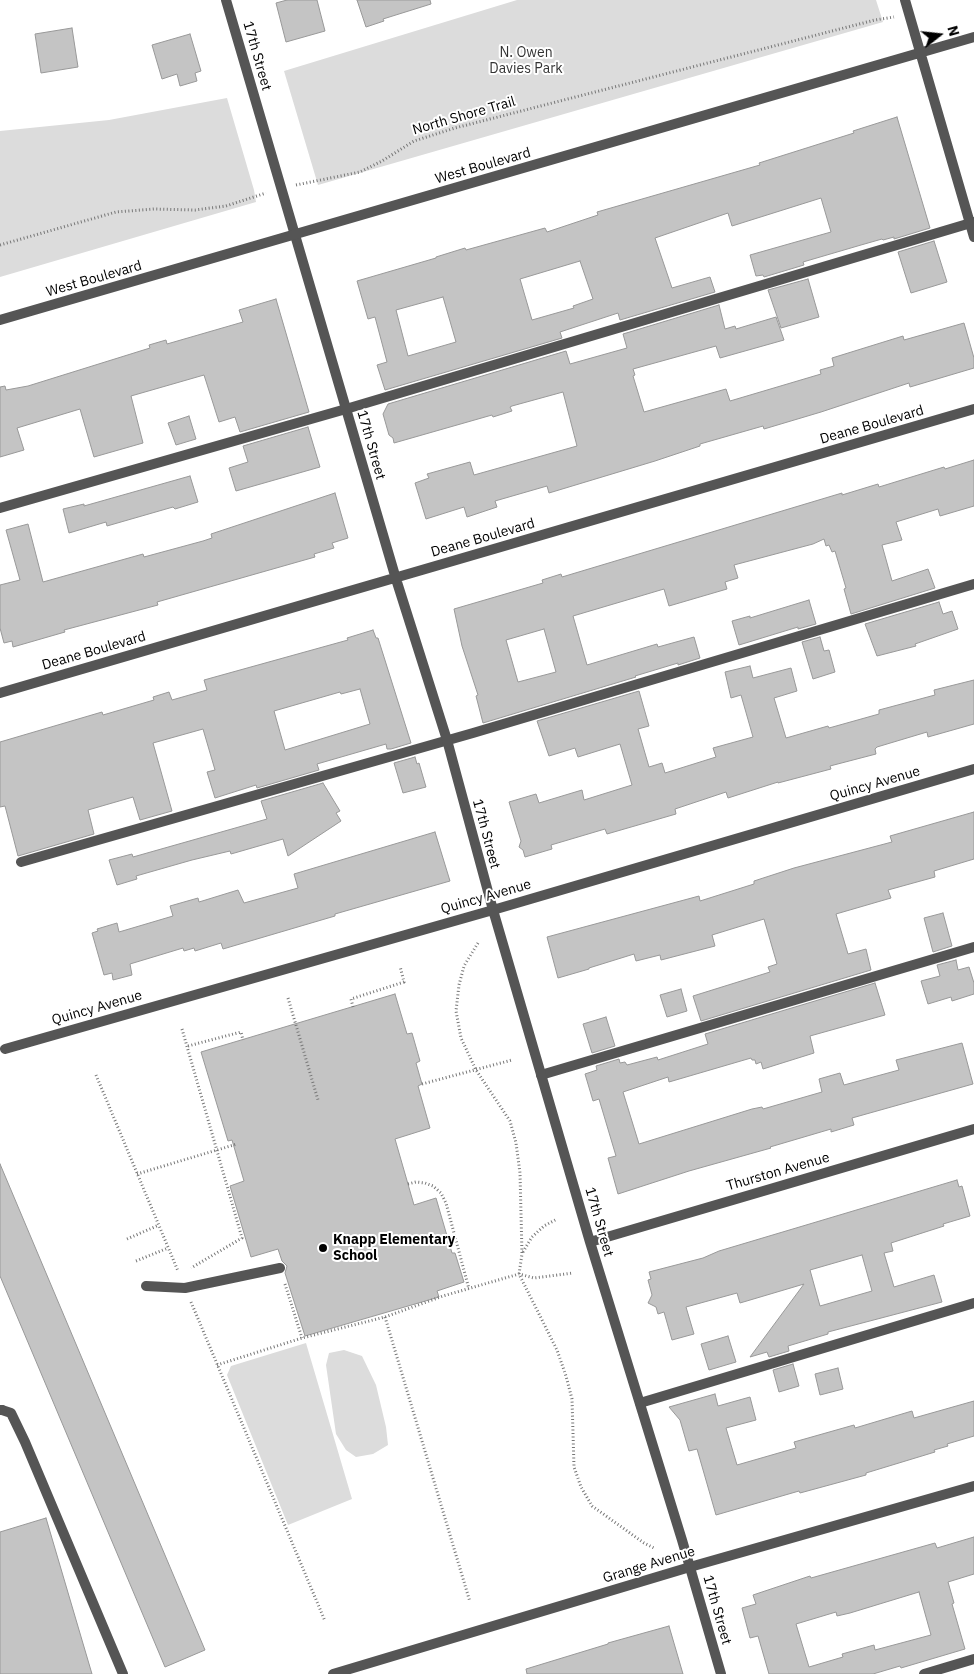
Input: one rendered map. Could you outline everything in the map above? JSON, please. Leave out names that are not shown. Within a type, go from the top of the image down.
[{"type":"street","name":"17th Street","points":[[226,0],[396,579],[447,740],[493,910],[590,1242],[721,1674]]},
{"type":"street","points":[[905,0],[972,222],[974,237]]},
{"type":"street","name":"West Boulevard","points":[[0,320],[974,37]]},
{"type":"street","points":[[0,508],[346,409],[972,222]]},
{"type":"street","name":"Deane Boulevard","points":[[0,693],[974,409]]},
{"type":"street","points":[[21,862],[447,740],[974,584]]},
{"type":"street","name":"Quincy Avenue","points":[[5,1049],[493,910],[974,769]]},
{"type":"street","points":[[541,1075],[974,947]]},
{"type":"street","name":"Thurston Avenue","points":[[590,1242],[974,1129]]},
{"type":"street","points":[[146,1286],[185,1288],[280,1268]]},
{"type":"street","points":[[640,1402],[974,1304]]},
{"type":"street","points":[[1,1410],[11,1414],[25,1442],[122,1674]]},
{"type":"street","name":"Grange Avenue","points":[[333,1674],[690,1567],[974,1486]]},
{"type":"street","points":[[924,1674],[974,1659]]},
{"type":"path","name":"North Shore Trail","points":[[0,245],[116,212],[154,209],[195,210],[226,206],[281,188],[360,172],[414,141],[455,128],[866,22],[909,14]]},
{"type":"path","points":[[478,943],[464,966],[459,985],[456,1011],[461,1038],[476,1070],[510,1121],[516,1143],[520,1173],[522,1254],[519,1274],[557,1350],[566,1376],[572,1399],[574,1467],[581,1487],[592,1506],[654,1548]]},
{"type":"path","points":[[353,1007],[351,999],[404,982],[400,966]]},
{"type":"path","points":[[288,998],[318,1100]]},
{"type":"path","points":[[180,1275],[242,1238],[182,1029]]},
{"type":"path","points":[[188,1046],[241,1032],[243,1040]]},
{"type":"path","points":[[422,1084],[512,1060]]},
{"type":"path","points":[[96,1075],[325,1621]]},
{"type":"path","points":[[137,1174],[237,1144]]},
{"type":"path","points":[[408,1184],[425,1182],[441,1193],[446,1203],[469,1289]]},
{"type":"path","points":[[522,1254],[532,1237],[544,1226],[557,1219]]},
{"type":"path","points":[[127,1238],[159,1225]]},
{"type":"path","points":[[136,1261],[168,1248]]},
{"type":"path","points":[[280,1268],[302,1338]]},
{"type":"path","points":[[218,1365],[302,1338],[385,1317],[519,1274],[534,1278],[573,1273]]},
{"type":"path","points":[[385,1317],[470,1602]]},
{"type":"green space","name":"N. Owen Davies Park","points":[[517,0],[876,0],[883,22],[318,185],[284,71]]},
{"type":"green space","points":[[227,98],[256,202],[0,277],[0,131],[109,120]]},
{"type":"green space","points":[[306,1343],[352,1499],[288,1525],[227,1375],[231,1366]]},
{"type":"green space","points":[[344,1350],[362,1356],[376,1385],[386,1427],[388,1445],[373,1454],[356,1457],[346,1450],[336,1434],[326,1365],[329,1353]]},
{"type":"building","points":[[287,0],[317,0],[325,31],[286,42],[276,3]]},
{"type":"building","points":[[357,0],[430,0],[431,4],[383,19],[384,21],[366,27]]},
{"type":"building","points":[[72,28],[78,67],[41,73],[35,34]]},
{"type":"building","points":[[190,34],[201,71],[195,73],[197,81],[180,86],[177,74],[162,79],[152,45]]},
{"type":"building","points":[[897,117],[930,228],[894,239],[894,237],[882,239],[803,262],[804,265],[764,277],[763,275],[756,276],[750,255],[831,232],[821,198],[732,226],[728,213],[655,238],[672,288],[710,277],[715,292],[620,320],[618,313],[560,332],[562,338],[385,390],[377,365],[387,362],[375,317],[368,319],[357,281],[465,248],[466,250],[545,228],[547,232],[598,215],[597,212],[760,165],[759,163],[854,133],[853,131]],"holes":[[[580,261],[593,299],[573,306],[574,308],[532,320],[520,279]],[[443,297],[456,342],[408,356],[396,310]]]},
{"type":"building","points":[[934,241],[947,282],[911,293],[898,252]]},
{"type":"building","points":[[808,279],[819,317],[781,328],[768,290]]},
{"type":"building","points":[[276,299],[309,412],[240,432],[235,417],[219,422],[204,375],[131,396],[143,443],[94,457],[80,409],[17,428],[24,450],[0,457],[0,387],[5,386],[6,390],[28,386],[150,348],[149,345],[166,340],[167,344],[243,322],[239,310]]},
{"type":"building","points":[[719,305],[725,329],[735,326],[736,329],[776,317],[784,340],[720,358],[716,346],[633,369],[635,375],[633,376],[644,412],[726,389],[730,401],[821,374],[820,370],[834,366],[832,358],[903,336],[904,340],[964,323],[974,358],[974,368],[910,387],[909,383],[764,429],[763,426],[700,444],[700,446],[655,461],[549,493],[547,486],[495,501],[497,507],[467,517],[464,507],[426,519],[415,483],[429,478],[427,474],[470,462],[474,475],[577,446],[563,392],[512,406],[510,407],[512,411],[493,417],[492,415],[394,443],[393,438],[389,435],[383,414],[388,404],[566,351],[570,364],[627,348],[623,334]]},
{"type":"building","points":[[189,416],[196,439],[176,445],[168,423]]},
{"type":"building","points":[[308,427],[320,467],[236,491],[229,468],[248,462],[243,446]]},
{"type":"building","points":[[974,460],[974,506],[940,516],[938,509],[896,522],[902,540],[882,545],[892,581],[928,569],[935,588],[851,614],[844,589],[846,588],[835,551],[832,552],[829,545],[826,546],[824,539],[813,544],[734,565],[738,578],[725,582],[727,589],[669,606],[664,589],[573,616],[587,665],[657,644],[658,647],[694,637],[700,658],[678,665],[678,663],[483,723],[476,696],[478,695],[462,646],[454,609],[543,583],[542,580],[561,574],[562,577],[842,493],[842,495],[878,484],[879,487],[944,467],[945,469]],"holes":[[[544,629],[556,672],[518,682],[506,640]]]},
{"type":"building","points":[[190,476],[198,502],[175,509],[173,507],[107,526],[106,522],[69,533],[63,509],[84,504],[84,506]]},
{"type":"building","points":[[335,493],[348,538],[332,543],[334,548],[314,554],[315,557],[157,602],[158,605],[64,630],[65,632],[13,647],[12,641],[4,643],[0,628],[0,585],[20,580],[6,530],[28,524],[43,582],[143,554],[144,557],[203,541],[212,538],[211,534]]},
{"type":"building","points":[[809,600],[816,624],[798,629],[798,627],[739,645],[732,621],[750,616],[750,618]]},
{"type":"building","points":[[939,602],[943,614],[952,611],[958,629],[915,644],[916,646],[877,656],[865,624]]},
{"type":"building","points":[[373,630],[376,638],[378,638],[411,743],[391,749],[387,749],[386,744],[317,764],[319,770],[257,788],[256,785],[215,798],[207,772],[215,770],[203,729],[153,743],[172,811],[140,820],[133,797],[88,810],[94,834],[18,856],[5,806],[0,807],[0,742],[102,712],[103,715],[154,700],[153,697],[169,692],[172,700],[207,690],[204,680],[348,640],[347,638]],"holes":[[[360,689],[370,724],[285,750],[274,711],[340,692],[341,694]]]},
{"type":"building","points":[[820,637],[824,651],[829,650],[835,672],[813,679],[802,642]]},
{"type":"building","points":[[750,666],[753,678],[791,668],[797,691],[774,698],[786,738],[879,714],[879,710],[935,695],[934,690],[974,680],[974,724],[928,737],[927,732],[877,747],[875,749],[876,754],[830,766],[831,769],[778,782],[728,798],[726,792],[675,809],[676,814],[607,834],[605,829],[551,845],[552,849],[525,857],[523,850],[519,847],[521,841],[509,802],[536,794],[539,803],[582,790],[584,800],[632,785],[620,744],[578,757],[575,748],[549,756],[537,721],[639,691],[649,726],[638,729],[649,767],[662,763],[665,773],[716,757],[713,748],[753,737],[741,695],[731,698],[725,672]]},
{"type":"building","points":[[415,757],[417,764],[419,763],[426,787],[403,793],[394,763]]},
{"type":"building","points":[[323,783],[340,811],[336,813],[341,821],[288,856],[283,839],[231,854],[230,851],[192,860],[136,876],[137,879],[117,885],[109,860],[132,854],[133,857],[267,819],[261,801]]},
{"type":"building","points":[[974,812],[974,859],[934,871],[935,877],[888,890],[891,898],[836,914],[848,954],[866,949],[871,970],[701,1021],[693,996],[770,972],[768,967],[777,964],[764,919],[712,935],[715,946],[661,960],[660,955],[636,961],[634,954],[558,978],[547,937],[699,896],[700,901],[754,884],[754,881],[794,868],[892,842],[890,836]]},
{"type":"building","points":[[435,832],[450,881],[223,949],[221,943],[195,951],[194,948],[184,951],[183,948],[130,964],[132,975],[113,980],[112,973],[104,975],[92,933],[98,931],[97,929],[117,923],[119,932],[173,916],[170,906],[198,898],[199,902],[238,890],[244,903],[298,888],[294,874]]},
{"type":"building","points":[[943,913],[952,946],[933,952],[924,918]]},
{"type":"building","points":[[956,960],[958,970],[969,967],[974,983],[974,994],[952,1001],[951,997],[928,1004],[921,981],[940,976],[937,965]]},
{"type":"building","points":[[875,983],[885,1015],[810,1036],[814,1053],[763,1069],[761,1062],[756,1064],[755,1060],[751,1058],[669,1082],[668,1077],[623,1092],[639,1144],[752,1109],[762,1107],[763,1109],[822,1092],[819,1079],[840,1073],[844,1085],[899,1070],[896,1060],[962,1043],[973,1084],[852,1118],[854,1125],[831,1132],[831,1129],[618,1194],[608,1158],[616,1156],[599,1099],[593,1101],[585,1074],[597,1070],[596,1066],[619,1059],[620,1063],[625,1062],[627,1065],[657,1057],[658,1060],[708,1044],[705,1034]]},
{"type":"building","points":[[681,989],[687,1011],[667,1017],[660,995]]},
{"type":"building","points":[[395,994],[407,1034],[412,1033],[420,1061],[416,1063],[422,1084],[418,1086],[430,1128],[395,1139],[414,1205],[436,1198],[452,1253],[455,1253],[464,1282],[437,1291],[439,1297],[305,1336],[285,1273],[287,1266],[282,1261],[278,1249],[251,1257],[230,1186],[244,1181],[232,1140],[228,1141],[201,1052]]},
{"type":"building","points":[[606,1017],[615,1046],[592,1053],[583,1024]]},
{"type":"building","points":[[0,1164],[205,1650],[165,1667],[0,1276]]},
{"type":"building","points":[[957,1180],[959,1187],[962,1186],[970,1216],[891,1243],[893,1251],[884,1253],[894,1287],[934,1275],[942,1302],[828,1332],[828,1334],[788,1346],[789,1351],[769,1357],[767,1352],[750,1357],[804,1284],[740,1303],[737,1293],[686,1307],[694,1334],[672,1340],[664,1312],[658,1314],[656,1307],[648,1303],[652,1295],[648,1280],[651,1279],[649,1272],[703,1258],[719,1251]],"holes":[[[862,1255],[872,1291],[820,1306],[810,1270]]]},
{"type":"building","points":[[728,1336],[736,1362],[709,1370],[701,1344]]},
{"type":"building","points":[[793,1364],[799,1386],[779,1392],[773,1370]]},
{"type":"building","points":[[838,1368],[843,1389],[820,1395],[815,1374]]},
{"type":"building","points":[[715,1394],[718,1406],[750,1397],[756,1420],[726,1428],[737,1465],[796,1448],[794,1442],[854,1425],[855,1428],[912,1411],[914,1418],[974,1401],[974,1436],[947,1444],[948,1446],[934,1450],[935,1452],[866,1473],[866,1475],[800,1493],[799,1491],[716,1515],[697,1449],[689,1451],[680,1420],[669,1407]]},
{"type":"building","points":[[46,1518],[92,1674],[0,1674],[0,1532]]},
{"type":"building","points":[[974,1537],[974,1574],[948,1582],[954,1603],[952,1604],[965,1649],[901,1668],[900,1666],[873,1674],[769,1674],[758,1636],[750,1638],[742,1608],[756,1604],[753,1595],[810,1576],[811,1578],[935,1543],[937,1548]],"holes":[[[919,1592],[931,1635],[875,1650],[874,1645],[842,1654],[843,1657],[809,1667],[796,1624],[836,1612],[837,1616],[850,1613]]]},
{"type":"building","points":[[669,1626],[683,1674],[527,1674],[526,1669]]},
{"type":"place","name":"Knapp Elementary School","points":[[323,1248]]}]
